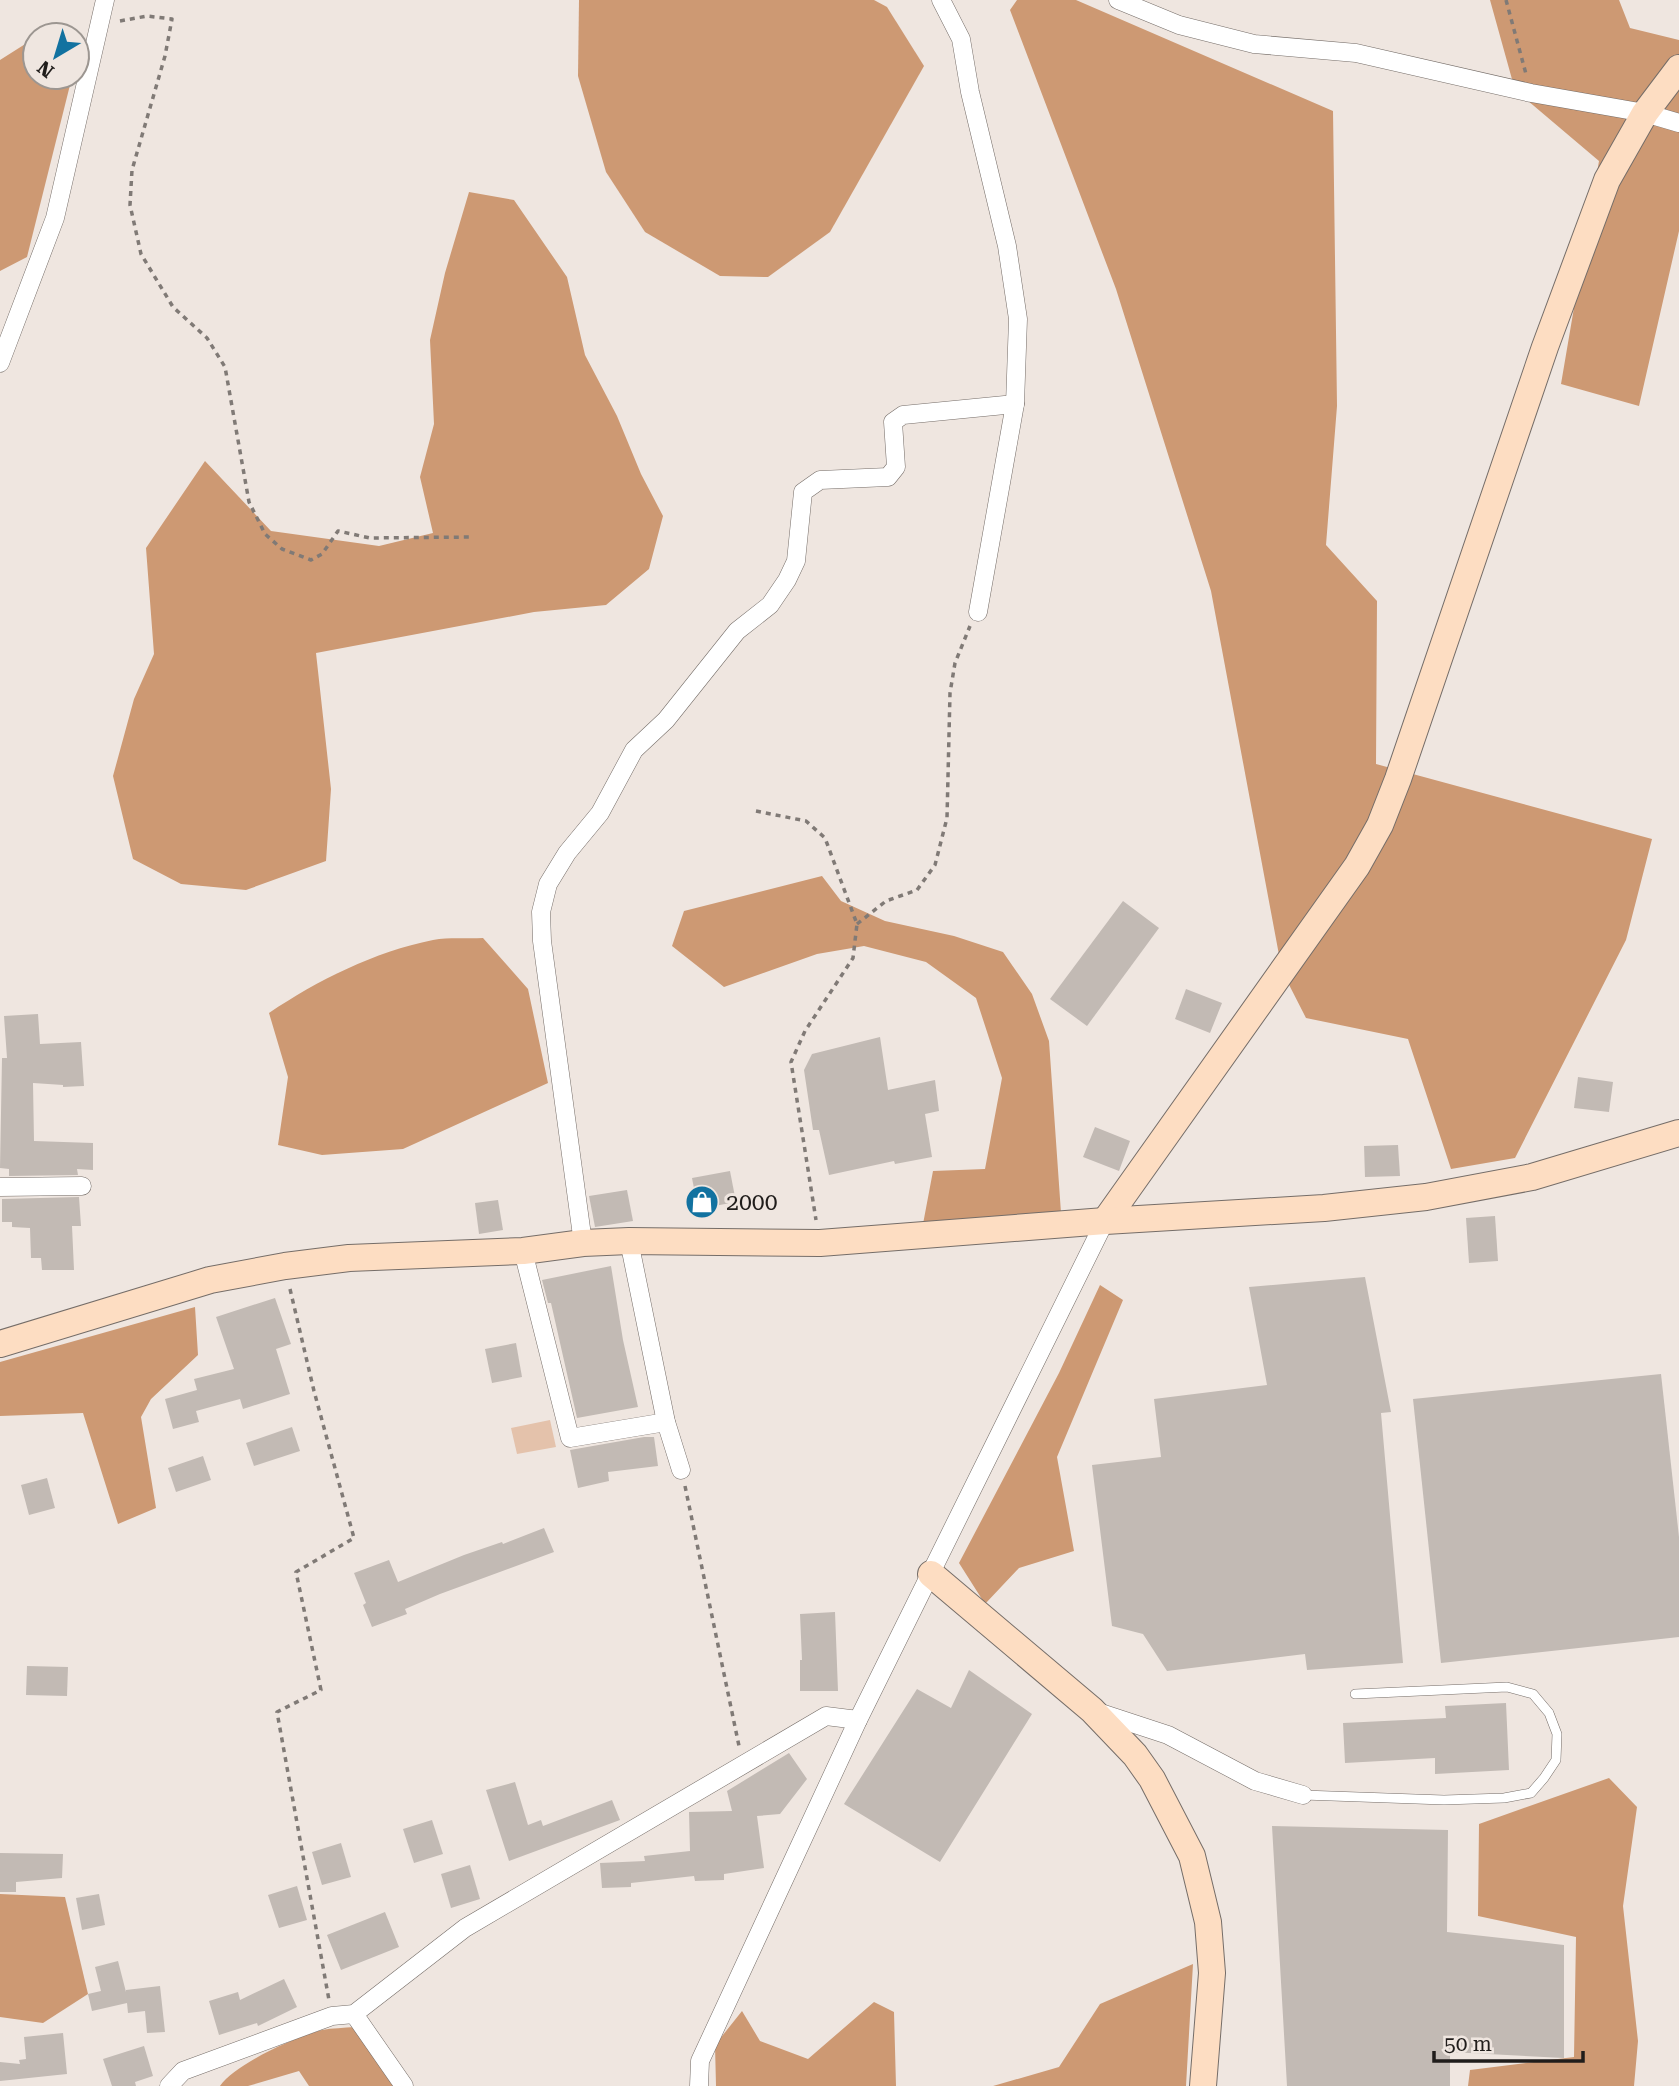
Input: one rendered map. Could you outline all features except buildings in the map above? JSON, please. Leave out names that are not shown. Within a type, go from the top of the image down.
[{"type":"street","points":[[0,363],[55,218],[105,0]]},
{"type":"street","points":[[941,0],[961,39],[1007,246],[1018,319],[1015,404],[978,612]]},
{"type":"street","points":[[1118,0],[1179,25],[1254,44],[1356,53],[1531,93],[1645,113],[1679,123]]},
{"type":"street","points":[[699,2086],[700,2061],[858,1720],[1105,1221],[1357,866],[1380,825],[1429,690],[1545,346],[1607,180],[1645,113],[1679,68]]},
{"type":"street","points":[[583,1243],[542,941],[541,912],[548,884],[567,853],[600,813],[634,750],[666,720],[737,631],[769,605],[787,580],[796,561],[803,492],[820,480],[888,477],[896,467],[893,422],[902,415],[1015,404]]},
{"type":"street","points":[[0,1344],[210,1280],[285,1266],[349,1258],[523,1251],[583,1243],[629,1241],[820,1243],[1105,1221],[1324,1208],[1426,1197],[1532,1177],[1679,1133]]},
{"type":"street","points":[[0,1187],[82,1186]]},
{"type":"street","points":[[629,1241],[666,1422],[681,1470]]},
{"type":"street","points":[[523,1251],[570,1438],[666,1422]]},
{"type":"street","points":[[931,1574],[1092,1710],[1135,1755],[1152,1779],[1192,1856],[1208,1922],[1212,1973],[1203,2086]]},
{"type":"street","points":[[1092,1710],[1168,1735],[1255,1781],[1303,1795]]},
{"type":"street","points":[[169,2086],[183,2071],[332,2016],[354,2014],[465,1928],[826,1716],[858,1720]]},
{"type":"street","points":[[354,2014],[404,2086]]},
{"type":"lane","points":[[1303,1795],[1444,1800],[1504,1798],[1531,1793],[1556,1760],[1558,1734],[1549,1713],[1533,1695],[1507,1687],[1355,1694]]},
{"type":"path","points":[[1506,0],[1531,93]]},
{"type":"path","points":[[99,24],[147,16],[172,19],[165,56],[132,170],[130,205],[141,254],[173,307],[206,338],[225,367],[248,502],[265,534],[282,549],[312,560],[321,554],[338,531],[370,538],[472,537]]},
{"type":"path","points":[[858,924],[886,901],[917,890],[935,866],[947,818],[950,693],[955,663],[978,612]]},
{"type":"path","points":[[756,811],[806,821],[825,838],[858,924],[853,958],[804,1031],[791,1062],[820,1243]]},
{"type":"path","points":[[285,1266],[314,1391],[354,1538],[296,1572],[321,1690],[277,1712],[332,2016]]},
{"type":"path","points":[[681,1470],[743,1765]]},
{"type":"shaded area","points":[[579,0],[874,0],[887,7],[924,66],[830,232],[768,277],[720,276],[645,232],[606,172],[578,76]]},
{"type":"shaded area","points":[[1017,0],[1076,0],[1333,111],[1337,406],[1326,545],[1377,601],[1376,764],[1652,839],[1626,940],[1515,1158],[1451,1169],[1408,1039],[1306,1018],[1282,971],[1211,591],[1116,289],[1010,10]]},
{"type":"shaded area","points":[[1490,0],[1619,0],[1630,28],[1679,40],[1679,231],[1639,406],[1561,384],[1599,161],[1515,90]]},
{"type":"shaded area","points":[[21,47],[21,91],[68,91],[27,257],[0,271],[0,60]]},
{"type":"shaded area","points":[[469,192],[514,200],[567,277],[585,355],[617,416],[641,474],[663,516],[649,569],[606,605],[534,612],[316,653],[331,789],[326,861],[246,890],[181,884],[133,859],[113,776],[134,699],[154,654],[146,548],[205,461],[271,531],[379,546],[433,533],[420,477],[434,424],[430,340],[445,273]]},
{"type":"shaded area","points":[[822,876],[841,901],[885,921],[954,936],[1003,952],[1032,994],[1049,1041],[1061,1213],[923,1224],[933,1171],[985,1169],[1002,1078],[976,998],[926,962],[864,946],[817,954],[724,987],[672,946],[684,911]]},
{"type":"shaded area","points":[[483,938],[528,989],[548,1083],[403,1149],[322,1155],[278,1145],[288,1077],[269,1013],[307,989],[389,952],[439,939]]},
{"type":"shaded area","points":[[1100,1285],[1123,1300],[1057,1457],[1074,1551],[1019,1568],[985,1604],[959,1563],[1059,1373]]},
{"type":"shaded area","points":[[195,1307],[198,1355],[151,1399],[141,1417],[156,1508],[118,1524],[83,1413],[0,1416],[0,1362]]},
{"type":"shaded area","points":[[550,1420],[556,1447],[517,1454],[511,1428]]},
{"type":"shaded area","points":[[1609,1778],[1637,1807],[1623,1906],[1638,2041],[1634,2086],[1468,2086],[1470,2070],[1574,2057],[1576,1937],[1478,1916],[1479,1824]]},
{"type":"shaded area","points":[[0,1894],[65,1897],[88,1994],[43,2023],[0,2017]]},
{"type":"shaded area","points":[[1193,1964],[1186,2086],[993,2086],[1059,2067],[1100,2004]]},
{"type":"shaded area","points":[[874,2002],[894,2012],[896,2086],[716,2086],[715,2045],[742,2011],[760,2041],[808,2059]]},
{"type":"shaded area","points":[[355,2027],[393,2086],[309,2086],[299,2071],[248,2086],[220,2086],[238,2069],[282,2045],[322,2030]]},
{"type":"place","name":"2000","points":[[702,1202]]}]
